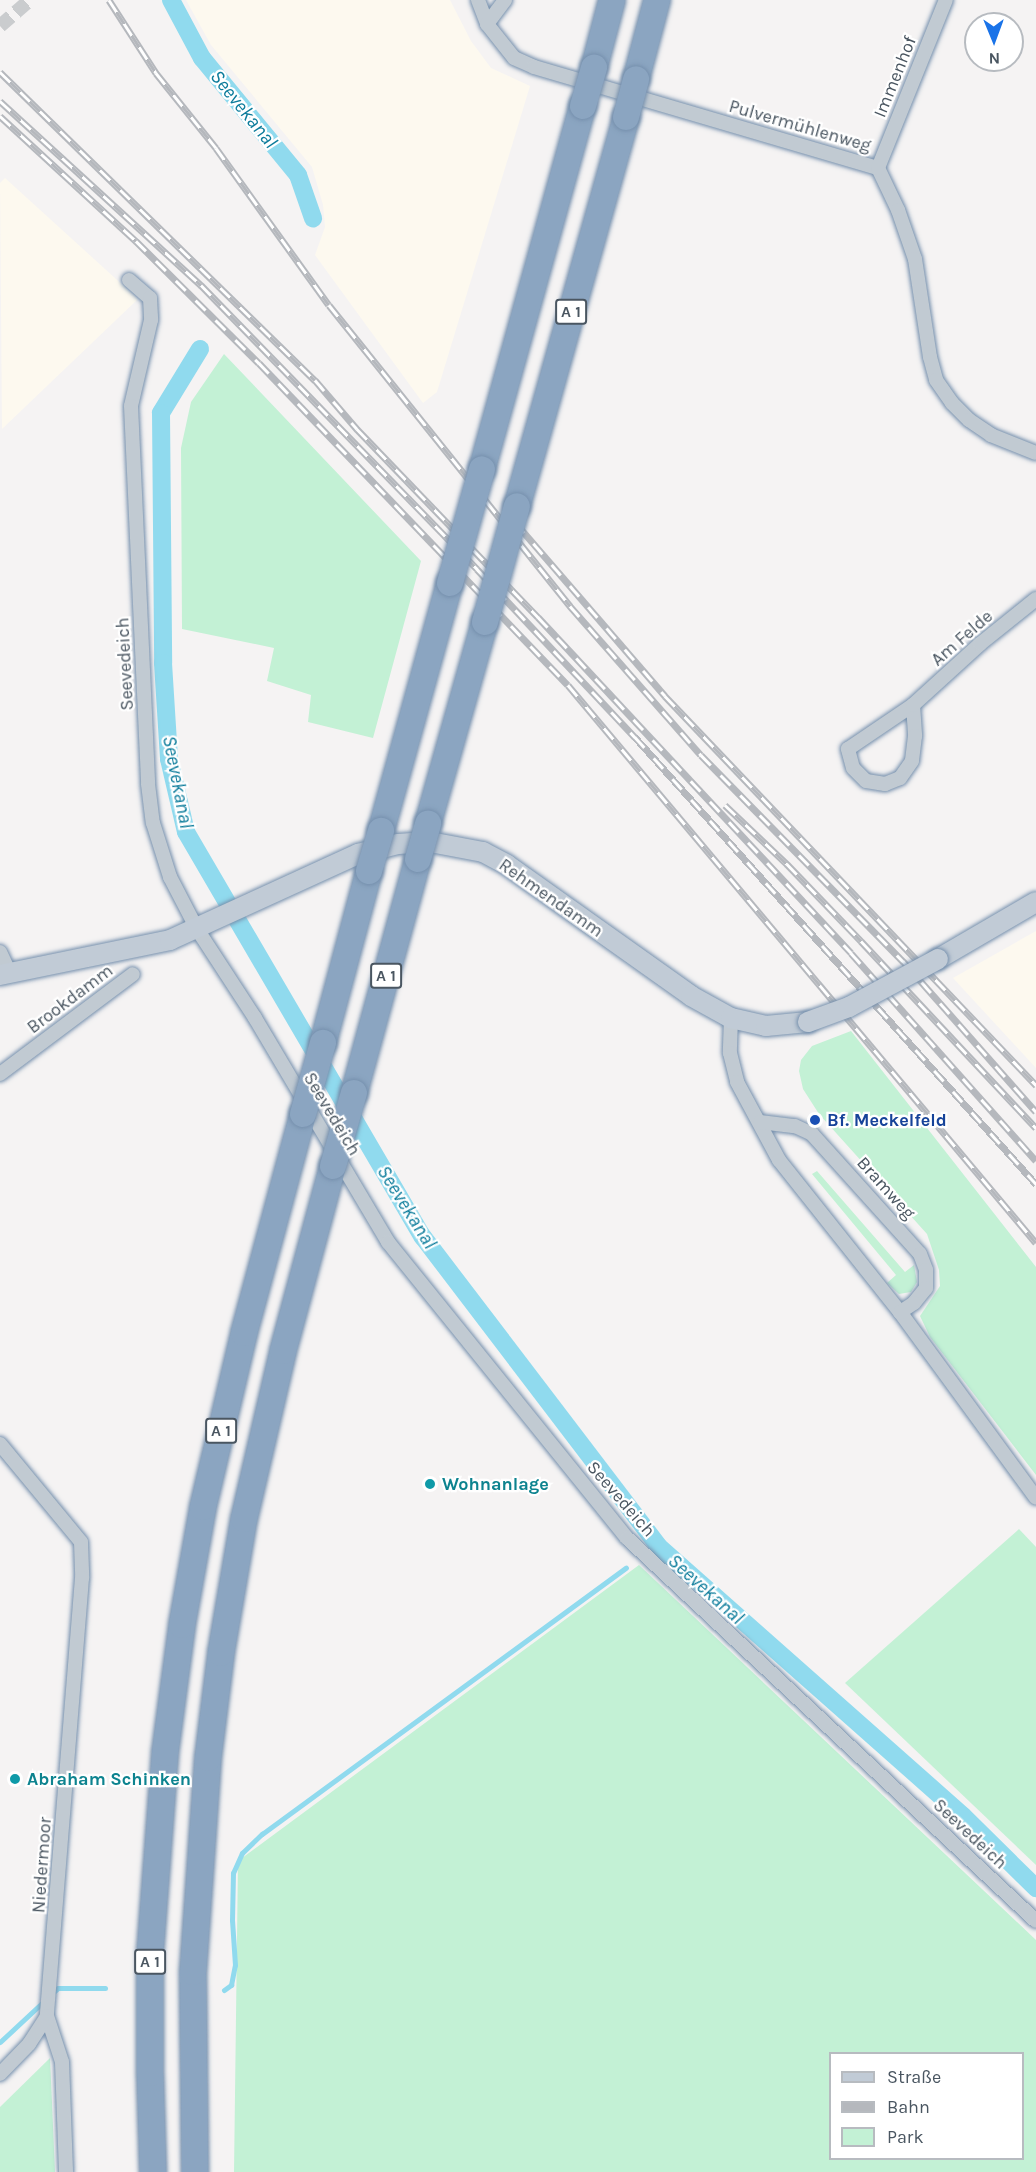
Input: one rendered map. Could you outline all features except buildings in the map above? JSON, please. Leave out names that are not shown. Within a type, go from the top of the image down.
[{"type":"highway","name":"A 1","points":[[153,2172],[150,1954],[165,1753],[182,1625],[203,1507],[241,1344],[303,1114],[612,0]]},
{"type":"highway","name":"A 1","points":[[195,2172],[193,1972],[206,1782],[221,1653],[244,1519],[283,1351],[333,1166],[657,0]]},
{"type":"street","name":"Pulvermühlenweg","points":[[478,0],[487,24],[514,58],[534,67],[878,168],[898,210],[915,259],[930,357],[936,380],[952,403],[969,420],[991,435],[1036,453]]},
{"type":"street","points":[[487,24],[505,0]]},
{"type":"street","name":"Immenhof","points":[[878,168],[946,0]]},
{"type":"street","name":"Seevedeich","points":[[129,280],[150,298],[152,320],[131,406],[148,784],[153,823],[170,877],[196,929],[255,1018],[388,1242],[627,1538],[1036,1921]]},
{"type":"street","name":"Am Felde","points":[[913,705],[915,736],[912,761],[900,778],[885,784],[866,781],[853,768],[848,749],[913,705],[980,644],[1036,599]]},
{"type":"street","name":"Rehmendamm","points":[[5,974],[142,947],[196,929],[358,854],[398,844],[430,842],[483,852],[507,865],[690,996],[731,1017],[766,1026],[808,1022],[849,1007],[1036,902]]},
{"type":"street","points":[[0,952],[5,974]]},
{"type":"street","name":"Brookdamm","points":[[0,1074],[133,974]]},
{"type":"street","points":[[731,1017],[729,1046],[735,1076],[746,1102],[760,1122],[779,1160],[900,1312],[1036,1498]]},
{"type":"street","name":"Bramweg","points":[[760,1122],[795,1125],[812,1134],[916,1249],[926,1270],[926,1288],[914,1303],[900,1312]]},
{"type":"street","name":"Niedermoor","points":[[0,1444],[81,1542],[82,1578],[47,2016],[62,2062],[66,2172]]},
{"type":"street","points":[[0,2074],[29,2044],[47,2016]]},
{"type":"shaded area","points":[[186,0],[450,0],[471,41],[491,68],[530,86],[437,392],[423,403],[315,255],[325,227],[323,205],[312,167],[211,45]]},
{"type":"shaded area","points":[[5,178],[138,299],[2,429],[0,183]]},
{"type":"shaded area","points":[[1036,931],[1036,1068],[953,978]]},
{"type":"green space","points":[[224,354],[421,561],[373,738],[308,722],[311,695],[267,681],[274,648],[182,629],[181,448],[191,402]]},
{"type":"green space","points":[[851,1031],[1036,1267],[1036,1475],[930,1337],[920,1316],[940,1286],[939,1270],[927,1234],[819,1114],[803,1089],[799,1071],[801,1060],[812,1046]]},
{"type":"green space","points":[[817,1171],[905,1272],[914,1265],[917,1282],[911,1292],[899,1294],[887,1283],[896,1275],[812,1174]]},
{"type":"green space","points":[[1019,1529],[1036,1547],[1036,1865],[845,1683]]},
{"type":"green space","points":[[639,1565],[1036,1940],[1036,2172],[234,2172],[238,1861]]},
{"type":"green space","points":[[50,2058],[55,2172],[0,2172],[0,2107]]},
{"type":"waterway","name":"Seevekanal","points":[[171,0],[202,58],[298,175],[313,218]]},
{"type":"waterway","name":"Seevekanal","points":[[200,349],[161,413],[163,663],[169,759],[186,832],[423,1237],[658,1546],[963,1816],[1036,1888]]},
{"type":"waterway","points":[[224,1990],[231,1985],[235,1965],[232,1920],[233,1873],[242,1853],[262,1834],[626,1568]]},
{"type":"waterway","points":[[51,1994],[58,1988],[105,1988]]},
{"type":"waterway","points":[[0,2042],[45,2000]]},
{"type":"tunnel","points":[[0,26],[30,0]]},
{"type":"railway","points":[[109,0],[156,73],[216,148],[329,305],[570,606],[701,755],[903,961],[1036,1112]]},
{"type":"railway","points":[[0,72],[315,380],[357,429],[538,617],[851,953],[1036,1161]]},
{"type":"railway","points":[[0,101],[201,285],[477,569],[635,737],[1036,1184]]},
{"type":"railway","points":[[0,116],[136,241],[259,363],[568,685],[1036,1243]]},
{"type":"railway","points":[[515,522],[665,696],[1036,1085]]},
{"type":"railway","points":[[725,805],[787,864],[1036,1128]]},
{"type":"place","name":"Bf. Meckelfeld","points":[[815,1120]]},
{"type":"place","name":"Wohnanlage","points":[[430,1484]]},
{"type":"place","name":"Abraham Schinken","points":[[15,1779]]}]
